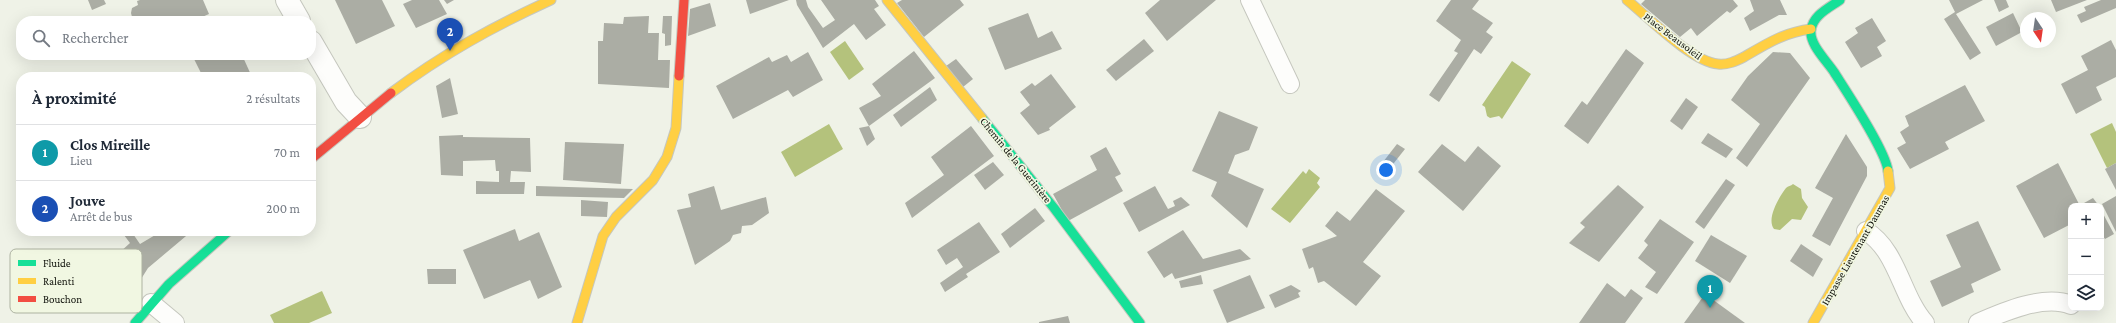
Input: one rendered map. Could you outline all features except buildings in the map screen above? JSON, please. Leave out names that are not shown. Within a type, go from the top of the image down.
[{"type":"street","points":[[287,0],[296,16]]},
{"type":"street","points":[[316,155],[360,117],[428,65],[468,40],[551,0]]},
{"type":"street","points":[[577,323],[603,236],[616,217],[653,180],[667,157],[672,144],[676,128],[684,0]]},
{"type":"street","name":"Chemin de la Guerinière","points":[[887,0],[1054,208],[1140,323]]},
{"type":"street","name":"Place Beausoleil","points":[[1627,0],[1697,56],[1716,64],[1726,64],[1736,61],[1774,38],[1784,34],[1811,29]]},
{"type":"street","points":[[1811,29],[1816,17],[1840,0]]},
{"type":"street","name":"Impasse Lieutenant Daumas","points":[[1811,29],[1814,44],[1841,83],[1879,147],[1888,168],[1890,188],[1813,323]]},
{"type":"street","points":[[316,51],[346,102],[360,117]]},
{"type":"street","points":[[135,323],[151,303],[174,279],[223,236]]},
{"type":"lane","points":[[1250,0],[1290,84]]},
{"type":"lane","points":[[1866,231],[1879,240],[1885,249],[1914,307],[1925,323]]},
{"type":"lane","points":[[1978,323],[2001,313],[2028,305],[2053,301],[2068,304]]},
{"type":"lane","points":[[151,303],[175,323]]},
{"type":"shaded area","points":[[845,41],[864,69],[849,80],[830,52]]},
{"type":"shaded area","points":[[1512,61],[1531,74],[1502,119],[1499,116],[1490,118],[1487,116],[1485,107],[1482,105]]},
{"type":"shaded area","points":[[2112,123],[2116,132],[2116,163],[2107,168],[2090,134]]},
{"type":"shaded area","points":[[829,124],[843,149],[795,177],[781,152]]},
{"type":"shaded area","points":[[1309,169],[1320,178],[1317,183],[1320,187],[1290,223],[1271,209],[1303,171],[1306,174]]},
{"type":"shaded area","points":[[1793,184],[1801,189],[1802,198],[1808,207],[1801,220],[1792,219],[1780,230],[1774,229],[1772,225],[1772,214],[1774,208],[1786,188]]},
{"type":"shaded area","points":[[322,291],[332,313],[309,323],[274,323],[270,315]]},
{"type":"traffic: fast","points":[[1840,0],[1818,16],[1812,25],[1811,35],[1815,46],[1856,106],[1873,136],[1886,162],[1888,171]]},
{"type":"traffic: fast","points":[[982,118],[1054,208],[1140,323]]},
{"type":"traffic: fast","points":[[135,323],[169,284],[223,236]]},
{"type":"traffic: slow","points":[[391,93],[468,42],[508,20],[551,0]]},
{"type":"traffic: slow","points":[[887,0],[982,118]]},
{"type":"traffic: slow","points":[[1627,0],[1683,47],[1696,56],[1718,64],[1725,64],[1735,61],[1784,36],[1811,29]]},
{"type":"traffic: slow","points":[[577,323],[603,236],[616,217],[653,180],[667,157],[676,128],[679,76]]},
{"type":"traffic: slow","points":[[1813,323],[1890,188],[1888,171]]},
{"type":"traffic: jam","points":[[679,76],[684,0]]},
{"type":"traffic: jam","points":[[316,155],[391,93]]},
{"type":"place","name":"Jouve","points":[[450,51]]},
{"type":"place","name":"Clos Mireille","points":[[1710,308]]}]
